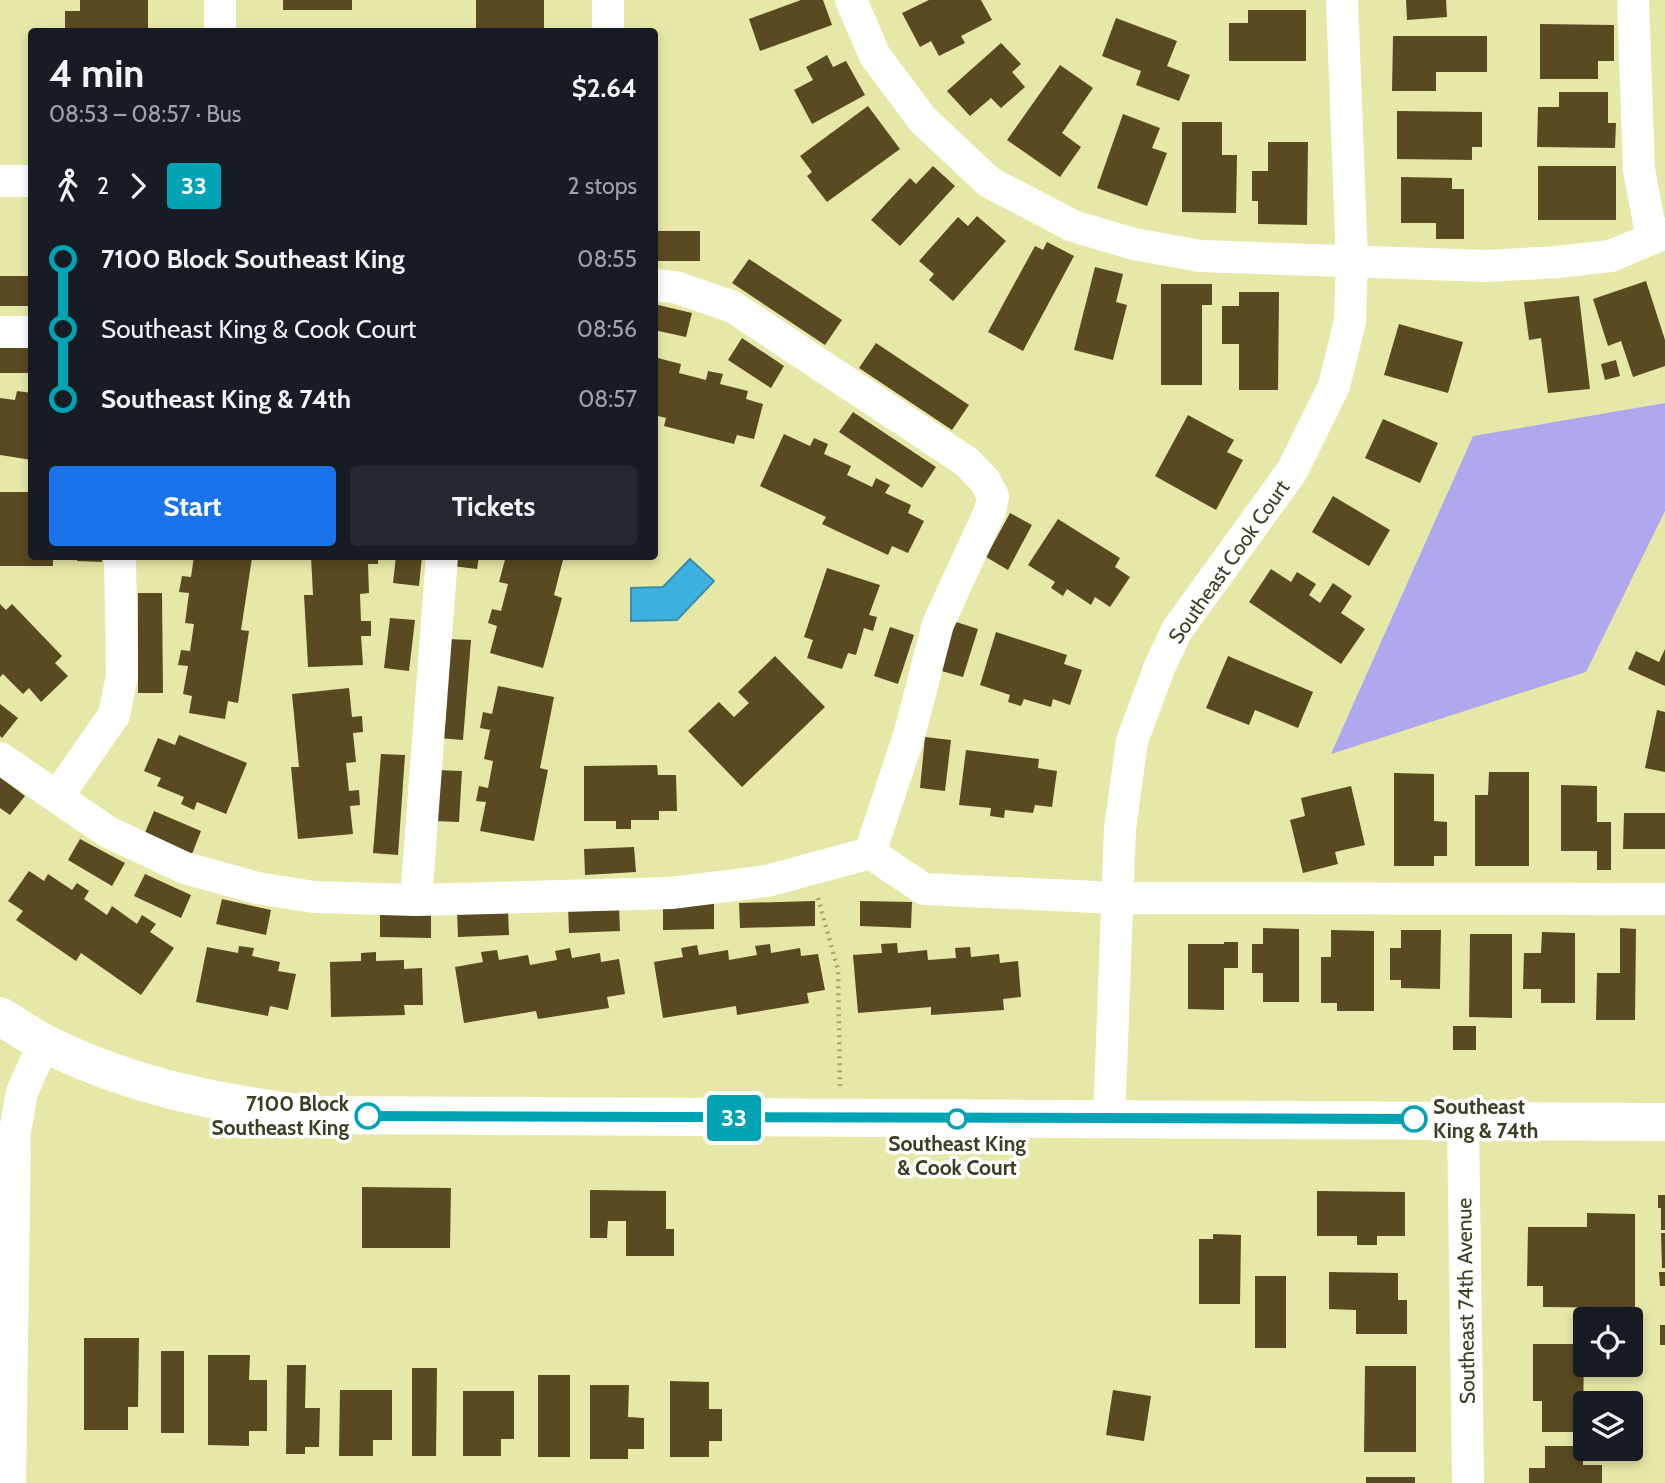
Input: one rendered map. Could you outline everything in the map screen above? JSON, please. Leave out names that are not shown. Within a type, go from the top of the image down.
[{"type":"main road","points":[[0,1016],[44,1044],[148,1085],[237,1106],[316,1115],[1665,1122]]},
{"type":"street","points":[[220,0],[220,28]]},
{"type":"street","points":[[608,0],[608,28]]},
{"type":"street","points":[[851,0],[875,56],[923,120],[989,182],[1073,226],[1133,244],[1200,256],[1486,266],[1611,256],[1658,236],[1639,170],[1633,0]]},
{"type":"street","name":"Southeast Cook Court","points":[[1109,1120],[1120,829],[1132,741],[1147,698],[1177,630],[1292,471],[1334,386],[1350,321],[1352,261],[1342,0]]},
{"type":"street","points":[[0,181],[28,181]]},
{"type":"street","points":[[658,285],[675,287],[733,307],[967,462],[985,481],[993,496],[990,511],[938,624],[910,732],[870,853]]},
{"type":"street","points":[[0,332],[28,332]]},
{"type":"street","points":[[57,797],[114,715],[122,676],[120,560]]},
{"type":"street","points":[[416,900],[442,560]]},
{"type":"street","points":[[0,758],[108,832],[185,869],[257,888],[314,897],[416,900],[671,893],[767,881],[870,853],[924,889],[1116,898],[1665,899]]},
{"type":"street","points":[[10,1483],[6,1254],[18,1108],[22,1091],[44,1044]]},
{"type":"street","name":"Southeast 74th Avenue","points":[[1463,1119],[1468,1483]]},
{"type":"path","points":[[828,932],[838,970],[840,1118]]},
{"type":"shaded area","points":[[1665,403],[1665,511],[1586,672],[1331,754],[1473,436]]},
{"type":"water","points":[[690,559],[714,581],[677,620],[631,621],[631,588],[663,587]]},
{"type":"building","points":[[80,0],[148,0],[148,28],[65,28],[65,11],[80,11]]},
{"type":"building","points":[[283,0],[352,0],[352,10],[283,10]]},
{"type":"building","points":[[476,0],[544,0],[544,28],[476,28]]},
{"type":"building","points":[[801,0],[823,0],[832,25],[760,51],[749,19]]},
{"type":"building","points":[[929,0],[981,0],[992,20],[961,36],[965,43],[939,56],[931,41],[920,47],[902,13]]},
{"type":"building","points":[[1406,0],[1446,0],[1447,17],[1407,20]]},
{"type":"building","points":[[1248,10],[1306,10],[1306,61],[1229,61],[1229,23],[1248,23]]},
{"type":"building","points":[[1116,18],[1177,41],[1167,66],[1190,75],[1179,101],[1136,85],[1141,71],[1102,56]]},
{"type":"building","points":[[1540,24],[1614,25],[1614,61],[1598,61],[1598,79],[1540,79]]},
{"type":"building","points":[[1393,36],[1487,36],[1487,72],[1436,72],[1436,91],[1392,91]]},
{"type":"building","points":[[1001,43],[1021,64],[1012,72],[1025,87],[1001,108],[991,98],[970,116],[947,91]]},
{"type":"building","points":[[827,55],[833,67],[846,61],[865,95],[812,124],[794,90],[813,80],[806,67]]},
{"type":"building","points":[[1060,65],[1093,88],[1062,133],[1081,147],[1060,177],[1007,140]]},
{"type":"building","points":[[1559,92],[1608,92],[1608,123],[1616,123],[1615,148],[1537,147],[1538,107],[1559,107]]},
{"type":"building","points":[[868,106],[900,149],[827,202],[807,176],[812,172],[800,156]]},
{"type":"building","points":[[1397,111],[1482,112],[1482,147],[1472,147],[1472,160],[1397,159]]},
{"type":"building","points":[[1123,114],[1160,128],[1152,148],[1167,153],[1147,206],[1097,188]]},
{"type":"building","points":[[1182,122],[1222,122],[1222,155],[1237,155],[1236,213],[1182,212]]},
{"type":"building","points":[[1268,142],[1308,142],[1307,225],[1258,224],[1258,201],[1252,201],[1252,171],[1268,171]]},
{"type":"building","points":[[933,166],[955,186],[900,246],[871,220],[910,178],[916,184]]},
{"type":"building","points":[[1538,166],[1616,166],[1616,220],[1538,220]]},
{"type":"building","points":[[1401,177],[1452,178],[1452,189],[1464,189],[1464,239],[1436,239],[1436,223],[1401,223]]},
{"type":"building","points":[[977,216],[1006,241],[953,301],[929,280],[934,274],[919,261],[958,217],[968,226]]},
{"type":"building","points":[[658,231],[700,231],[700,261],[658,261]]},
{"type":"building","points":[[1047,242],[1074,256],[1023,351],[988,332],[1035,246],[1043,250]]},
{"type":"building","points":[[749,259],[842,320],[825,345],[732,283]]},
{"type":"building","points":[[1095,267],[1123,274],[1116,302],[1127,305],[1113,360],[1074,350]]},
{"type":"building","points":[[0,276],[28,276],[28,306],[0,306]]},
{"type":"building","points":[[1646,281],[1665,340],[1665,366],[1633,377],[1621,341],[1608,346],[1593,299]]},
{"type":"building","points":[[1161,284],[1212,284],[1212,305],[1202,305],[1202,385],[1161,385]]},
{"type":"building","points":[[1239,292],[1279,292],[1278,390],[1239,390],[1239,344],[1222,344],[1222,306],[1239,306]]},
{"type":"building","points":[[1579,296],[1590,389],[1548,393],[1541,338],[1529,340],[1524,302]]},
{"type":"building","points":[[658,305],[692,313],[686,337],[658,331]]},
{"type":"building","points":[[1399,324],[1463,342],[1448,393],[1384,375]]},
{"type":"building","points":[[742,338],[784,366],[771,388],[728,360]]},
{"type":"building","points":[[876,343],[969,405],[952,430],[859,368]]},
{"type":"building","points":[[0,348],[28,348],[28,373],[0,373]]},
{"type":"building","points":[[658,358],[681,364],[679,373],[706,380],[708,371],[723,374],[720,384],[748,391],[746,399],[763,404],[754,439],[737,435],[734,444],[664,426],[666,418],[658,416]]},
{"type":"building","points":[[1616,360],[1620,376],[1605,380],[1601,364]]},
{"type":"building","points":[[17,391],[28,392],[28,459],[0,455],[0,398],[15,400]]},
{"type":"building","points":[[853,412],[936,467],[922,488],[839,432]]},
{"type":"building","points":[[1188,415],[1234,440],[1227,452],[1243,460],[1216,510],[1155,476]]},
{"type":"building","points":[[1383,419],[1438,443],[1420,483],[1365,458]]},
{"type":"building","points":[[784,434],[810,446],[814,438],[828,444],[824,454],[851,466],[847,475],[872,487],[876,478],[890,485],[885,493],[911,505],[908,513],[924,521],[908,553],[892,546],[888,555],[822,524],[826,517],[760,486]]},
{"type":"building","points":[[0,492],[28,492],[28,560],[53,560],[53,566],[0,566]]},
{"type":"building","points":[[1333,496],[1390,530],[1369,566],[1312,532]]},
{"type":"building","points":[[1010,513],[1032,525],[1008,570],[986,557]]},
{"type":"building","points":[[1058,519],[1120,558],[1115,567],[1130,577],[1110,607],[1095,597],[1091,605],[1067,589],[1063,596],[1051,588],[1055,582],[1028,565]]},
{"type":"building","points":[[102,560],[102,562],[77,561]]},
{"type":"building","points":[[193,560],[252,560],[241,630],[249,631],[238,703],[228,701],[225,719],[189,713],[192,696],[183,694],[188,666],[178,665],[181,650],[190,651],[194,624],[185,623],[189,593],[179,592],[182,576],[191,577]]},
{"type":"building","points":[[311,560],[378,560],[378,564],[368,564],[369,593],[360,594],[361,621],[371,621],[371,636],[361,636],[363,665],[308,667],[304,595],[313,595]]},
{"type":"building","points":[[396,560],[422,560],[419,586],[393,583]]},
{"type":"building","points":[[453,560],[478,560],[477,569],[452,566]]},
{"type":"building","points":[[505,560],[563,560],[554,595],[562,598],[543,668],[490,653],[497,626],[488,623],[492,609],[501,611],[508,584],[499,582]]},
{"type":"building","points":[[827,568],[880,585],[869,615],[877,617],[873,631],[864,628],[856,655],[848,653],[842,669],[807,658],[813,640],[804,637]]},
{"type":"building","points":[[1271,569],[1291,582],[1297,572],[1316,584],[1309,595],[1320,603],[1333,583],[1352,596],[1341,613],[1365,629],[1341,664],[1249,602]]},
{"type":"building","points":[[138,593],[162,593],[163,693],[138,693]]},
{"type":"building","points":[[0,604],[6,610],[12,604],[62,656],[55,663],[68,676],[41,702],[29,688],[23,694],[3,674],[0,677]]},
{"type":"building","points":[[390,618],[415,620],[409,671],[384,668]]},
{"type":"building","points":[[953,621],[978,629],[963,677],[938,670]]},
{"type":"building","points":[[890,627],[914,635],[898,684],[874,676]]},
{"type":"building","points":[[996,632],[1067,655],[1064,664],[1082,670],[1070,705],[1053,699],[1051,707],[1024,699],[1021,706],[1008,702],[1010,695],[980,685]]},
{"type":"building","points":[[446,639],[471,640],[463,740],[438,738]]},
{"type":"building","points":[[1665,649],[1665,686],[1628,669],[1636,651],[1659,662]]},
{"type":"building","points":[[775,656],[825,707],[742,787],[688,731],[719,702],[734,717],[749,703],[738,692]]},
{"type":"building","points":[[1228,656],[1313,692],[1298,728],[1255,710],[1249,725],[1206,708]]},
{"type":"building","points":[[498,686],[554,697],[540,768],[548,770],[534,841],[480,831],[486,802],[476,801],[479,786],[488,788],[493,761],[484,759],[490,730],[480,728],[483,712],[492,714]]},
{"type":"building","points":[[349,688],[352,717],[362,716],[363,732],[353,733],[356,762],[346,763],[349,791],[359,790],[360,805],[350,806],[353,834],[298,839],[291,767],[299,767],[292,694]]},
{"type":"building","points":[[0,704],[18,718],[2,738],[0,736]]},
{"type":"building","points":[[1657,710],[1665,712],[1665,772],[1645,768]]},
{"type":"building","points":[[179,735],[247,763],[226,814],[197,802],[194,810],[181,804],[184,797],[157,786],[161,778],[144,771],[158,738],[175,745]]},
{"type":"building","points":[[925,737],[951,740],[945,791],[920,788]]},
{"type":"building","points":[[966,750],[1039,759],[1038,768],[1057,771],[1052,807],[1035,805],[1033,813],[1005,810],[1004,818],[990,816],[991,808],[959,805]]},
{"type":"building","points":[[381,754],[405,755],[398,855],[373,853]]},
{"type":"building","points":[[657,765],[658,775],[676,775],[677,811],[659,811],[659,820],[631,820],[631,829],[616,829],[616,821],[584,821],[584,766]]},
{"type":"building","points":[[436,770],[462,771],[459,822],[434,821]]},
{"type":"building","points":[[1489,772],[1529,772],[1529,866],[1475,866],[1475,795],[1488,795]]},
{"type":"building","points":[[1394,773],[1434,774],[1434,821],[1447,822],[1447,856],[1434,856],[1434,866],[1394,866]]},
{"type":"building","points":[[0,777],[25,796],[10,815],[0,808]]},
{"type":"building","points":[[1561,785],[1597,786],[1597,822],[1611,822],[1611,870],[1597,870],[1597,851],[1561,851]]},
{"type":"building","points":[[1351,786],[1365,845],[1335,852],[1338,864],[1303,873],[1290,820],[1305,816],[1301,798]]},
{"type":"building","points":[[154,811],[201,831],[192,854],[144,835]]},
{"type":"building","points":[[1624,813],[1665,813],[1665,849],[1623,849]]},
{"type":"building","points":[[80,839],[125,863],[112,886],[68,860]]},
{"type":"building","points":[[634,847],[636,872],[585,875],[584,849]]},
{"type":"building","points":[[29,871],[44,881],[48,874],[72,890],[77,883],[89,891],[84,899],[107,915],[112,906],[137,924],[142,915],[156,924],[150,932],[174,948],[141,995],[81,953],[76,961],[16,920],[23,911],[8,901]]},
{"type":"building","points":[[145,874],[191,895],[181,918],[134,896]]},
{"type":"building","points":[[222,899],[271,910],[266,935],[216,924]]},
{"type":"building","points":[[815,901],[815,926],[740,928],[739,903]]},
{"type":"building","points":[[860,901],[912,902],[911,928],[860,926]]},
{"type":"building","points":[[714,903],[714,929],[663,930],[663,904]]},
{"type":"building","points":[[619,906],[620,931],[569,933],[568,907]]},
{"type":"building","points":[[508,910],[509,935],[458,937],[457,911]]},
{"type":"building","points":[[380,912],[431,912],[431,938],[380,937]]},
{"type":"building","points":[[1263,928],[1299,929],[1299,1002],[1263,1002],[1263,973],[1252,973],[1252,944],[1263,944]]},
{"type":"building","points":[[1620,928],[1636,929],[1635,1020],[1596,1020],[1597,973],[1620,973]]},
{"type":"building","points":[[1331,930],[1374,931],[1374,1011],[1337,1011],[1337,1003],[1321,1003],[1321,957],[1331,957]]},
{"type":"building","points":[[1401,930],[1441,930],[1440,989],[1401,988],[1401,980],[1390,980],[1390,948],[1401,948]]},
{"type":"building","points":[[1542,932],[1575,933],[1575,1003],[1541,1003],[1541,989],[1523,989],[1524,953],[1541,953]]},
{"type":"building","points":[[1470,934],[1512,934],[1512,1018],[1469,1017]]},
{"type":"building","points":[[1238,942],[1238,968],[1224,968],[1224,1010],[1188,1009],[1188,944]]},
{"type":"building","points":[[897,943],[898,953],[927,950],[928,960],[956,958],[955,948],[970,947],[971,957],[999,954],[1000,963],[1018,961],[1021,997],[1003,999],[1004,1010],[931,1015],[931,1007],[858,1013],[853,955],[882,953],[881,944]]},
{"type":"building","points":[[770,944],[771,953],[800,948],[801,956],[818,954],[825,990],[807,993],[809,1003],[737,1015],[736,1006],[663,1018],[654,962],[683,957],[681,948],[697,945],[699,955],[728,950],[729,960],[757,955],[755,946]]},
{"type":"building","points":[[239,946],[254,948],[252,956],[280,962],[278,971],[296,974],[288,1010],[270,1006],[268,1016],[196,1002],[207,947],[238,953]]},
{"type":"building","points":[[570,948],[572,958],[600,953],[601,962],[619,959],[625,994],[607,997],[609,1008],[538,1019],[536,1011],[464,1023],[455,967],[483,962],[481,952],[497,950],[499,960],[528,955],[530,965],[557,960],[555,951]]},
{"type":"building","points":[[376,952],[376,961],[404,960],[404,969],[422,968],[423,1005],[404,1005],[405,1015],[331,1017],[330,962],[361,961],[361,953]]},
{"type":"building","points":[[1453,1026],[1476,1026],[1476,1050],[1453,1050]]},
{"type":"building","points":[[362,1187],[451,1188],[450,1248],[362,1248]]},
{"type":"building","points":[[590,1190],[666,1191],[666,1229],[674,1229],[674,1256],[626,1256],[626,1221],[608,1221],[607,1238],[590,1238]]},
{"type":"building","points":[[1317,1191],[1405,1192],[1405,1236],[1377,1236],[1377,1245],[1357,1245],[1357,1236],[1317,1236]]},
{"type":"building","points":[[1658,1195],[1665,1195],[1665,1230],[1661,1230]]},
{"type":"building","points":[[1587,1213],[1635,1214],[1635,1307],[1543,1307],[1543,1286],[1527,1286],[1528,1227],[1587,1227]]},
{"type":"building","points":[[1661,1233],[1665,1233],[1665,1268],[1662,1268]]},
{"type":"building","points":[[1213,1234],[1241,1235],[1240,1304],[1199,1304],[1199,1239],[1213,1239]]},
{"type":"building","points":[[1329,1272],[1398,1273],[1398,1300],[1407,1300],[1407,1334],[1356,1334],[1356,1310],[1329,1309]]},
{"type":"building","points":[[1659,1272],[1665,1272],[1665,1286],[1660,1286]]},
{"type":"building","points":[[1255,1276],[1286,1276],[1286,1348],[1255,1348]]},
{"type":"building","points":[[1660,1325],[1665,1325],[1665,1345],[1660,1345]]},
{"type":"building","points":[[84,1338],[139,1338],[138,1407],[128,1407],[128,1430],[84,1430]]},
{"type":"building","points":[[1533,1344],[1573,1344],[1573,1377],[1584,1377],[1583,1391],[1573,1391],[1573,1432],[1542,1432],[1542,1401],[1533,1401]]},
{"type":"building","points":[[161,1351],[184,1351],[184,1433],[161,1433]]},
{"type":"building","points":[[208,1355],[250,1355],[249,1380],[267,1380],[267,1431],[249,1431],[249,1446],[208,1445]]},
{"type":"building","points":[[287,1365],[306,1365],[305,1408],[320,1408],[319,1447],[305,1447],[305,1454],[286,1454]]},
{"type":"building","points":[[1365,1366],[1416,1366],[1416,1452],[1364,1452]]},
{"type":"building","points":[[412,1368],[437,1368],[436,1456],[412,1456]]},
{"type":"building","points":[[538,1375],[570,1375],[570,1457],[538,1457]]},
{"type":"building","points":[[670,1381],[709,1382],[709,1409],[722,1409],[722,1441],[709,1441],[709,1457],[670,1457]]},
{"type":"building","points":[[590,1385],[629,1385],[628,1417],[644,1418],[644,1449],[628,1449],[628,1459],[590,1459]]},
{"type":"building","points":[[340,1390],[392,1390],[392,1440],[373,1440],[373,1456],[339,1456]]},
{"type":"building","points":[[1113,1390],[1151,1396],[1144,1441],[1106,1435]]},
{"type":"building","points":[[463,1391],[514,1391],[514,1439],[501,1439],[501,1456],[463,1456]]},
{"type":"building","points":[[1545,1446],[1573,1446],[1573,1461],[1583,1461],[1583,1465],[1602,1465],[1602,1483],[1529,1483],[1529,1468],[1545,1468]]},
{"type":"building","points":[[1366,1477],[1415,1477],[1415,1483],[1366,1483]]},
{"type":"bus line","name":"33","points":[[368,1116],[1414,1119]]},
{"type":"place","name":"7100 Block Southeast King","points":[[368,1116]]},
{"type":"place","name":"Southeast King & Cook Court","points":[[957,1119]]},
{"type":"place","name":"Southeast King & 74th","points":[[1414,1119]]}]
